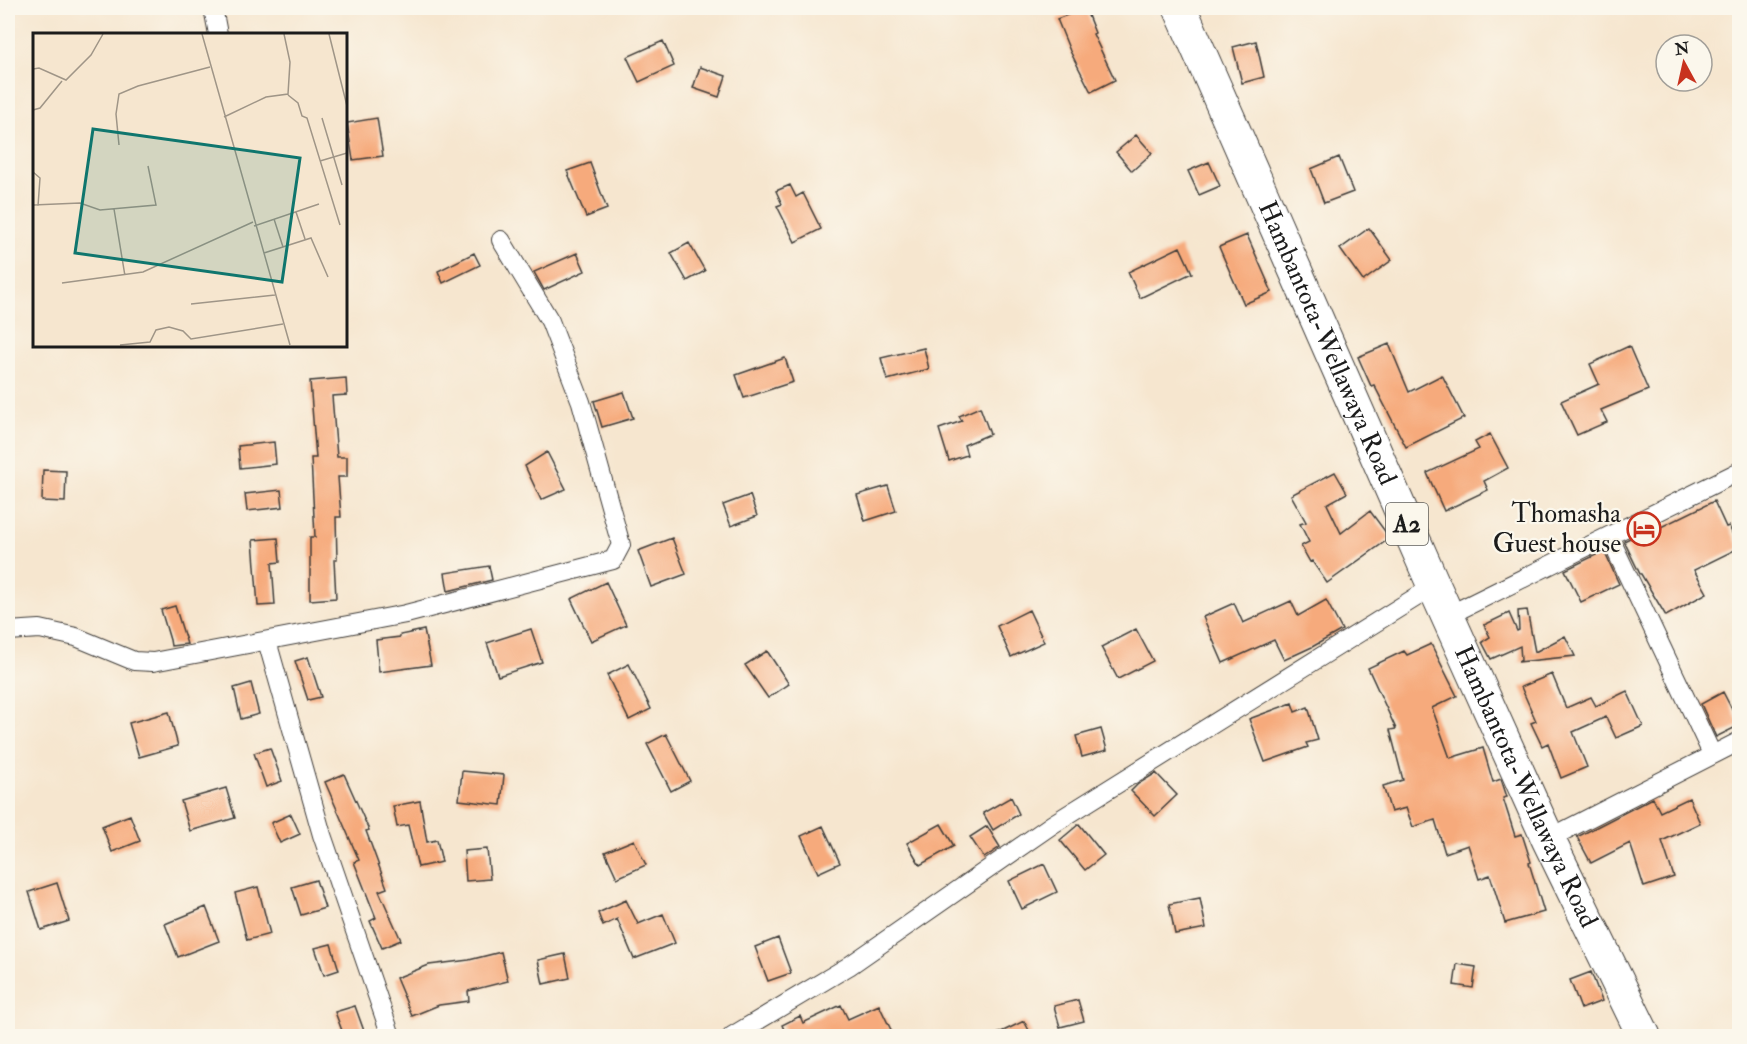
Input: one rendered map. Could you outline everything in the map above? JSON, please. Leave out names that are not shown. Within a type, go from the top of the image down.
[{"type":"highway","name":"Hambantota-Wellawaya Road","points":[[1180,8],[1447,616],[1548,839],[1644,1036]]},
{"type":"street","points":[[213,8],[218,33]]},
{"type":"street","points":[[8,631],[40,629],[76,637],[134,661],[153,662],[405,614],[614,560],[621,545],[581,402],[550,321],[501,240]]},
{"type":"street","points":[[1447,616],[1740,471]]},
{"type":"street","points":[[1609,536],[1712,754]]},
{"type":"street","points":[[732,1036],[849,966],[1053,824],[1434,586]]},
{"type":"street","points":[[267,641],[322,835],[391,1036]]},
{"type":"street","points":[[1548,839],[1740,741]]},
{"type":"building","points":[[1085,8],[1095,33],[1093,34],[1115,80],[1091,92],[1057,19]]},
{"type":"building","points":[[663,41],[674,66],[639,82],[627,57]]},
{"type":"building","points":[[1256,41],[1264,77],[1242,83],[1233,47]]},
{"type":"building","points":[[700,67],[726,76],[719,97],[693,88]]},
{"type":"building","points":[[377,118],[383,156],[353,160],[347,123]]},
{"type":"building","points":[[1136,135],[1152,153],[1132,171],[1116,152]]},
{"type":"building","points":[[1339,157],[1353,192],[1324,203],[1311,169]]},
{"type":"building","points":[[1209,162],[1220,186],[1199,195],[1188,171]]},
{"type":"building","points":[[590,163],[607,209],[586,217],[567,171]]},
{"type":"building","points":[[790,185],[796,197],[803,193],[821,229],[795,242],[777,206],[782,204],[776,191]]},
{"type":"building","points":[[1369,228],[1392,260],[1363,281],[1340,249]]},
{"type":"building","points":[[1247,235],[1272,292],[1244,304],[1219,247]]},
{"type":"building","points":[[689,243],[705,271],[687,281],[671,253]]},
{"type":"building","points":[[1180,247],[1192,273],[1140,298],[1128,272]]},
{"type":"building","points":[[474,253],[480,265],[443,283],[438,271]]},
{"type":"building","points":[[577,253],[585,271],[544,290],[534,272]]},
{"type":"building","points":[[1389,344],[1409,392],[1442,375],[1464,418],[1406,447],[1374,385],[1371,386],[1358,357]]},
{"type":"building","points":[[1629,346],[1648,390],[1601,410],[1607,422],[1577,435],[1561,401],[1599,384],[1590,364]]},
{"type":"building","points":[[924,348],[929,369],[887,380],[881,358]]},
{"type":"building","points":[[785,358],[793,382],[744,398],[736,375]]},
{"type":"building","points":[[346,378],[347,395],[332,396],[337,457],[347,457],[347,477],[338,477],[341,517],[336,517],[337,560],[334,560],[336,598],[310,600],[310,537],[315,537],[311,458],[316,458],[310,381]]},
{"type":"building","points":[[624,392],[633,418],[602,427],[594,401]]},
{"type":"building","points":[[980,407],[990,434],[964,445],[967,455],[949,461],[939,429],[962,421],[959,416]]},
{"type":"building","points":[[1490,434],[1508,468],[1484,481],[1488,490],[1444,511],[1427,473],[1479,449],[1475,442]]},
{"type":"building","points":[[274,442],[276,464],[240,468],[238,446]]},
{"type":"building","points":[[547,452],[566,489],[541,500],[525,466]]},
{"type":"building","points":[[43,470],[66,471],[65,502],[42,501]]},
{"type":"building","points":[[1335,472],[1347,493],[1327,504],[1341,533],[1370,511],[1390,538],[1327,583],[1312,561],[1310,562],[1301,546],[1309,542],[1300,524],[1306,522],[1291,495]]},
{"type":"building","points":[[888,486],[896,511],[865,521],[857,495]]},
{"type":"building","points":[[281,490],[283,507],[247,511],[245,494]]},
{"type":"building","points":[[750,495],[757,516],[731,526],[723,505]]},
{"type":"building","points":[[1714,501],[1739,548],[1694,570],[1707,593],[1666,616],[1640,574],[1624,541],[1658,524],[1659,528]]},
{"type":"building","points":[[278,538],[280,562],[272,563],[275,605],[258,606],[253,540]]},
{"type":"building","points":[[672,538],[686,574],[651,587],[638,551]]},
{"type":"building","points":[[1604,551],[1619,584],[1581,602],[1565,570]]},
{"type":"building","points":[[489,566],[492,580],[448,591],[445,573]]},
{"type":"building","points":[[606,582],[626,625],[591,641],[571,599]]},
{"type":"building","points":[[1326,600],[1342,630],[1284,660],[1274,640],[1223,663],[1203,617],[1234,603],[1243,623],[1291,601],[1298,616]]},
{"type":"building","points":[[175,606],[187,644],[171,646],[161,610]]},
{"type":"building","points":[[1029,610],[1044,642],[1011,657],[997,626]]},
{"type":"building","points":[[1527,610],[1535,652],[1565,636],[1575,656],[1518,662],[1521,660],[1520,646],[1491,659],[1482,642],[1490,637],[1484,625],[1509,613],[1517,631],[1519,630],[1518,611]]},
{"type":"building","points":[[531,629],[542,662],[498,676],[487,643]]},
{"type":"building","points":[[1136,629],[1153,661],[1118,679],[1101,647]]},
{"type":"building","points":[[424,630],[431,665],[379,672],[376,640],[400,637],[400,635]]},
{"type":"building","points":[[1431,644],[1457,696],[1432,708],[1450,758],[1483,748],[1493,782],[1501,779],[1507,797],[1503,798],[1515,836],[1522,834],[1544,912],[1505,923],[1490,875],[1479,879],[1468,845],[1445,853],[1435,820],[1413,827],[1406,808],[1391,812],[1383,786],[1403,780],[1390,730],[1396,729],[1368,668],[1404,651],[1407,655]]},
{"type":"building","points":[[767,651],[789,684],[768,698],[745,665]]},
{"type":"building","points":[[308,657],[321,697],[308,700],[295,661]]},
{"type":"building","points":[[629,664],[651,709],[629,720],[607,675]]},
{"type":"building","points":[[1552,674],[1566,708],[1591,697],[1596,706],[1627,691],[1643,726],[1616,738],[1606,717],[1573,732],[1587,767],[1561,778],[1548,743],[1542,746],[1531,723],[1536,721],[1521,687]]},
{"type":"building","points":[[251,683],[259,714],[241,719],[234,688]]},
{"type":"building","points":[[1723,692],[1740,725],[1716,737],[1701,704]]},
{"type":"building","points":[[1292,703],[1295,712],[1308,707],[1318,740],[1306,743],[1308,747],[1265,762],[1249,719]]},
{"type":"building","points":[[169,712],[178,746],[139,757],[129,723]]},
{"type":"building","points":[[1101,729],[1107,750],[1082,757],[1076,736]]},
{"type":"building","points":[[666,734],[690,781],[671,791],[647,744]]},
{"type":"building","points":[[270,748],[282,781],[266,787],[254,753]]},
{"type":"building","points":[[462,771],[504,775],[501,805],[459,800]]},
{"type":"building","points":[[1156,773],[1177,795],[1155,816],[1131,791]]},
{"type":"building","points":[[344,774],[369,830],[366,831],[387,888],[379,891],[401,940],[382,948],[370,921],[376,918],[354,862],[359,860],[325,782]]},
{"type":"building","points":[[226,788],[235,818],[190,831],[181,801]]},
{"type":"building","points":[[1011,797],[1019,814],[993,830],[983,813]]},
{"type":"building","points":[[1653,798],[1660,812],[1689,798],[1700,823],[1662,841],[1674,877],[1644,887],[1630,843],[1591,863],[1577,837]]},
{"type":"building","points":[[420,801],[427,842],[437,840],[442,862],[418,867],[408,825],[397,827],[393,806]]},
{"type":"building","points":[[291,814],[300,834],[280,843],[271,823]]},
{"type":"building","points":[[130,815],[140,841],[112,852],[102,826]]},
{"type":"building","points":[[941,824],[954,846],[920,865],[907,843]]},
{"type":"building","points":[[1079,824],[1104,855],[1085,870],[1060,840]]},
{"type":"building","points":[[823,826],[840,863],[818,873],[801,836]]},
{"type":"building","points":[[987,826],[1000,847],[984,858],[970,837]]},
{"type":"building","points":[[634,840],[646,865],[617,878],[605,852]]},
{"type":"building","points":[[487,849],[490,879],[466,881],[464,851]]},
{"type":"building","points":[[1044,864],[1057,892],[1022,909],[1009,881]]},
{"type":"building","points":[[316,880],[325,908],[301,915],[292,887]]},
{"type":"building","points":[[57,883],[69,921],[41,930],[29,892]]},
{"type":"building","points":[[258,887],[270,934],[247,940],[235,893]]},
{"type":"building","points":[[1200,898],[1206,928],[1175,934],[1169,904]]},
{"type":"building","points":[[626,900],[638,924],[663,914],[675,943],[634,959],[617,919],[603,926],[598,913]]},
{"type":"building","points":[[206,907],[219,941],[178,957],[165,924]]},
{"type":"building","points":[[778,938],[791,973],[768,981],[755,947]]},
{"type":"building","points":[[331,944],[339,970],[324,975],[315,948]]},
{"type":"building","points":[[501,952],[508,981],[468,991],[469,1001],[439,1005],[412,1016],[396,978],[429,965],[469,960]]},
{"type":"building","points":[[565,954],[570,978],[543,984],[538,960]]},
{"type":"building","points":[[1457,964],[1476,967],[1473,988],[1454,985]]},
{"type":"building","points":[[1591,972],[1602,1001],[1581,1009],[1570,980]]},
{"type":"building","points":[[1078,1000],[1084,1021],[1060,1027],[1054,1006]]},
{"type":"building","points":[[841,1005],[848,1019],[879,1005],[894,1036],[776,1036],[785,1032],[782,1025],[800,1016],[803,1023]]},
{"type":"building","points":[[355,1006],[364,1031],[344,1036],[335,1012]]},
{"type":"building","points":[[1024,1021],[1032,1036],[993,1036]]},
{"type":"place","name":"Thomasha Guest house","points":[[1644,529]]}]
